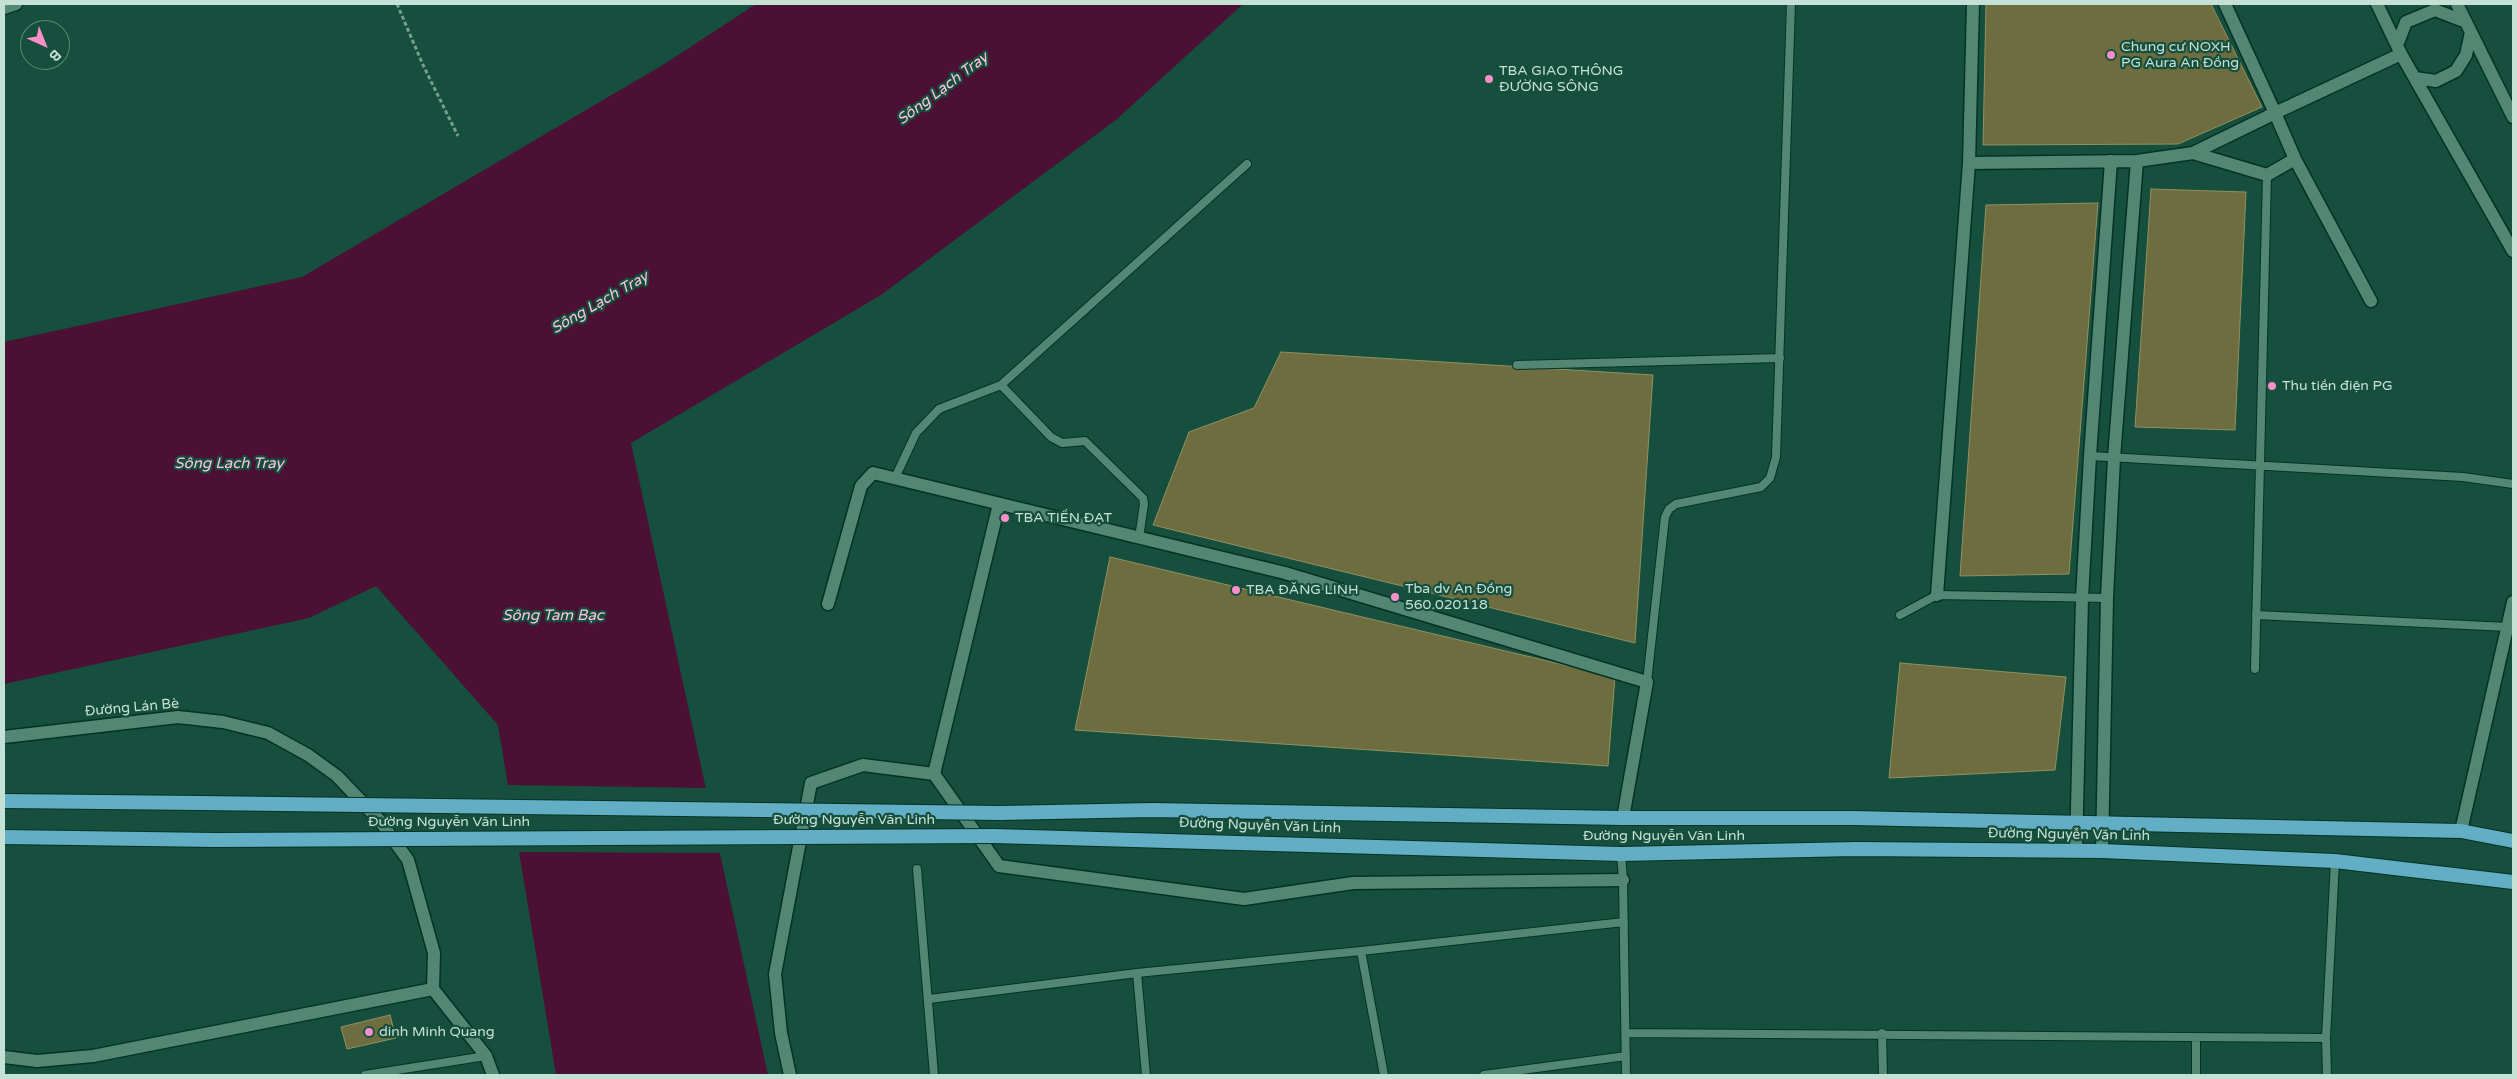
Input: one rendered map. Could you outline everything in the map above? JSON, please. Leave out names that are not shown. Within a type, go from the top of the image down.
[{"type":"highway","name":"Đường Nguyễn Văn Linh","points":[[4,801],[1000,813],[1152,810],[1623,818],[1854,818],[2461,831],[2513,841]]},
{"type":"highway","name":"Đường Nguyễn Văn Linh","points":[[4,837],[215,840],[994,836],[1621,854],[1855,849],[2102,851],[2335,860],[2513,882]]},
{"type":"street","points":[[4,8],[16,4]]},
{"type":"street","points":[[1937,595],[1969,163],[1972,4]]},
{"type":"street","points":[[2225,4],[2295,159],[2372,302]]},
{"type":"street","points":[[2377,4],[2399,50],[2513,251]]},
{"type":"street","points":[[2457,4],[2513,117]]},
{"type":"street","points":[[1969,163],[2137,161],[2193,153],[2399,50],[2406,22],[2436,10],[2469,27]]},
{"type":"street","points":[[2415,78],[2436,81],[2456,71],[2466,55],[2469,27]]},
{"type":"street","points":[[2193,153],[2267,175],[2295,159]]},
{"type":"street","points":[[2076,851],[2075,823],[2082,598],[2090,456],[2112,161]]},
{"type":"street","points":[[2102,851],[2107,598],[2114,458],[2137,161]]},
{"type":"street","points":[[828,604],[861,486],[873,473],[1285,573],[1647,682],[1623,818]]},
{"type":"street","points":[[934,774],[999,504]]},
{"type":"street","points":[[2461,831],[2513,602]]},
{"type":"street","name":"Đường Lán Bè","points":[[4,737],[178,717],[223,722],[268,733],[308,754],[337,776],[380,821],[408,860],[422,903],[434,953],[432,989]]},
{"type":"street","points":[[790,1075],[781,1033],[775,974],[811,783],[863,765],[934,774],[999,866],[1244,899],[1353,883],[1624,880]]},
{"type":"street","points":[[4,1057],[37,1062],[93,1056],[432,989],[486,1056],[493,1075]]},
{"type":"lane","points":[[1647,682],[1664,518],[1669,509],[1676,504],[1761,487],[1770,478],[1776,457],[1791,4]]},
{"type":"lane","points":[[895,478],[916,433],[939,409],[1001,385],[1247,164]]},
{"type":"lane","points":[[2255,669],[2267,175]]},
{"type":"lane","points":[[1517,365],[1780,358]]},
{"type":"lane","points":[[1001,385],[1051,437],[1062,443],[1085,442],[1143,498],[1144,504],[1138,538]]},
{"type":"lane","points":[[2090,456],[2463,477],[2513,484]]},
{"type":"lane","points":[[1900,615],[1937,595],[2107,598]]},
{"type":"lane","points":[[2256,615],[2508,626]]},
{"type":"lane","points":[[1621,854],[1624,880],[1626,1075]]},
{"type":"lane","points":[[2327,1075],[2326,1038],[2335,860]]},
{"type":"lane","points":[[917,869],[934,1075]]},
{"type":"lane","points":[[929,999],[1136,973],[1362,951],[1624,922]]},
{"type":"lane","points":[[1362,951],[1384,1075]]},
{"type":"lane","points":[[1136,973],[1146,1075]]},
{"type":"lane","points":[[1627,1033],[2326,1038]]},
{"type":"lane","points":[[1882,1034],[1883,1075]]},
{"type":"lane","points":[[2196,1038],[2196,1075]]},
{"type":"lane","points":[[365,1075],[486,1056]]},
{"type":"lane","points":[[1484,1075],[1626,1056]]},
{"type":"path","points":[[397,4],[423,65],[458,136]]},
{"type":"water","name":"Sông Lạch Tray","points":[[756,4],[1243,4],[1117,119],[881,295],[631,443],[768,1075],[556,1075],[498,725],[376,586],[309,618],[4,684],[4,342],[302,277],[666,63]]},
{"type":"pier","points":[[505,785],[709,788],[723,853],[516,852]]},
{"type":"building","name":"Chung cư NOXH PG Aura An Đồng","points":[[1986,4],[2211,4],[2262,107],[2178,144],[1983,145]]},
{"type":"building","points":[[2151,189],[2246,192],[2235,430],[2135,427]]},
{"type":"building","points":[[2098,203],[2069,574],[1960,576],[1986,205]]},
{"type":"building","points":[[1281,352],[1653,375],[1635,643],[1153,525],[1189,432],[1254,408]]},
{"type":"building","points":[[1110,557],[1615,677],[1608,766],[1075,730]]},
{"type":"building","points":[[1900,663],[2066,677],[2055,770],[1889,778]]},
{"type":"building","name":"dinh Minh Quang","points":[[390,1015],[396,1038],[347,1049],[341,1027]]},
{"type":"place","name":"Chung cư NOXH PG Aura An Đồng","points":[[2111,55]]},
{"type":"place","name":"TBA GIAO THÔNG ĐƯỜNG SÔNG","points":[[1489,79]]},
{"type":"place","name":"Thu tiền điện PG","points":[[2272,386]]},
{"type":"place","name":"TBA TIẾN ĐẠT","points":[[1005,518]]},
{"type":"place","name":"TBA ĐĂNG LINH","points":[[1236,590]]},
{"type":"place","name":"Tba dv An Đồng 560.020118","points":[[1395,597]]},
{"type":"place","name":"dinh Minh Quang","points":[[369,1032]]},
{"type":"water label","name":"Sông Tam Bạc","points":[[553,616]]}]
